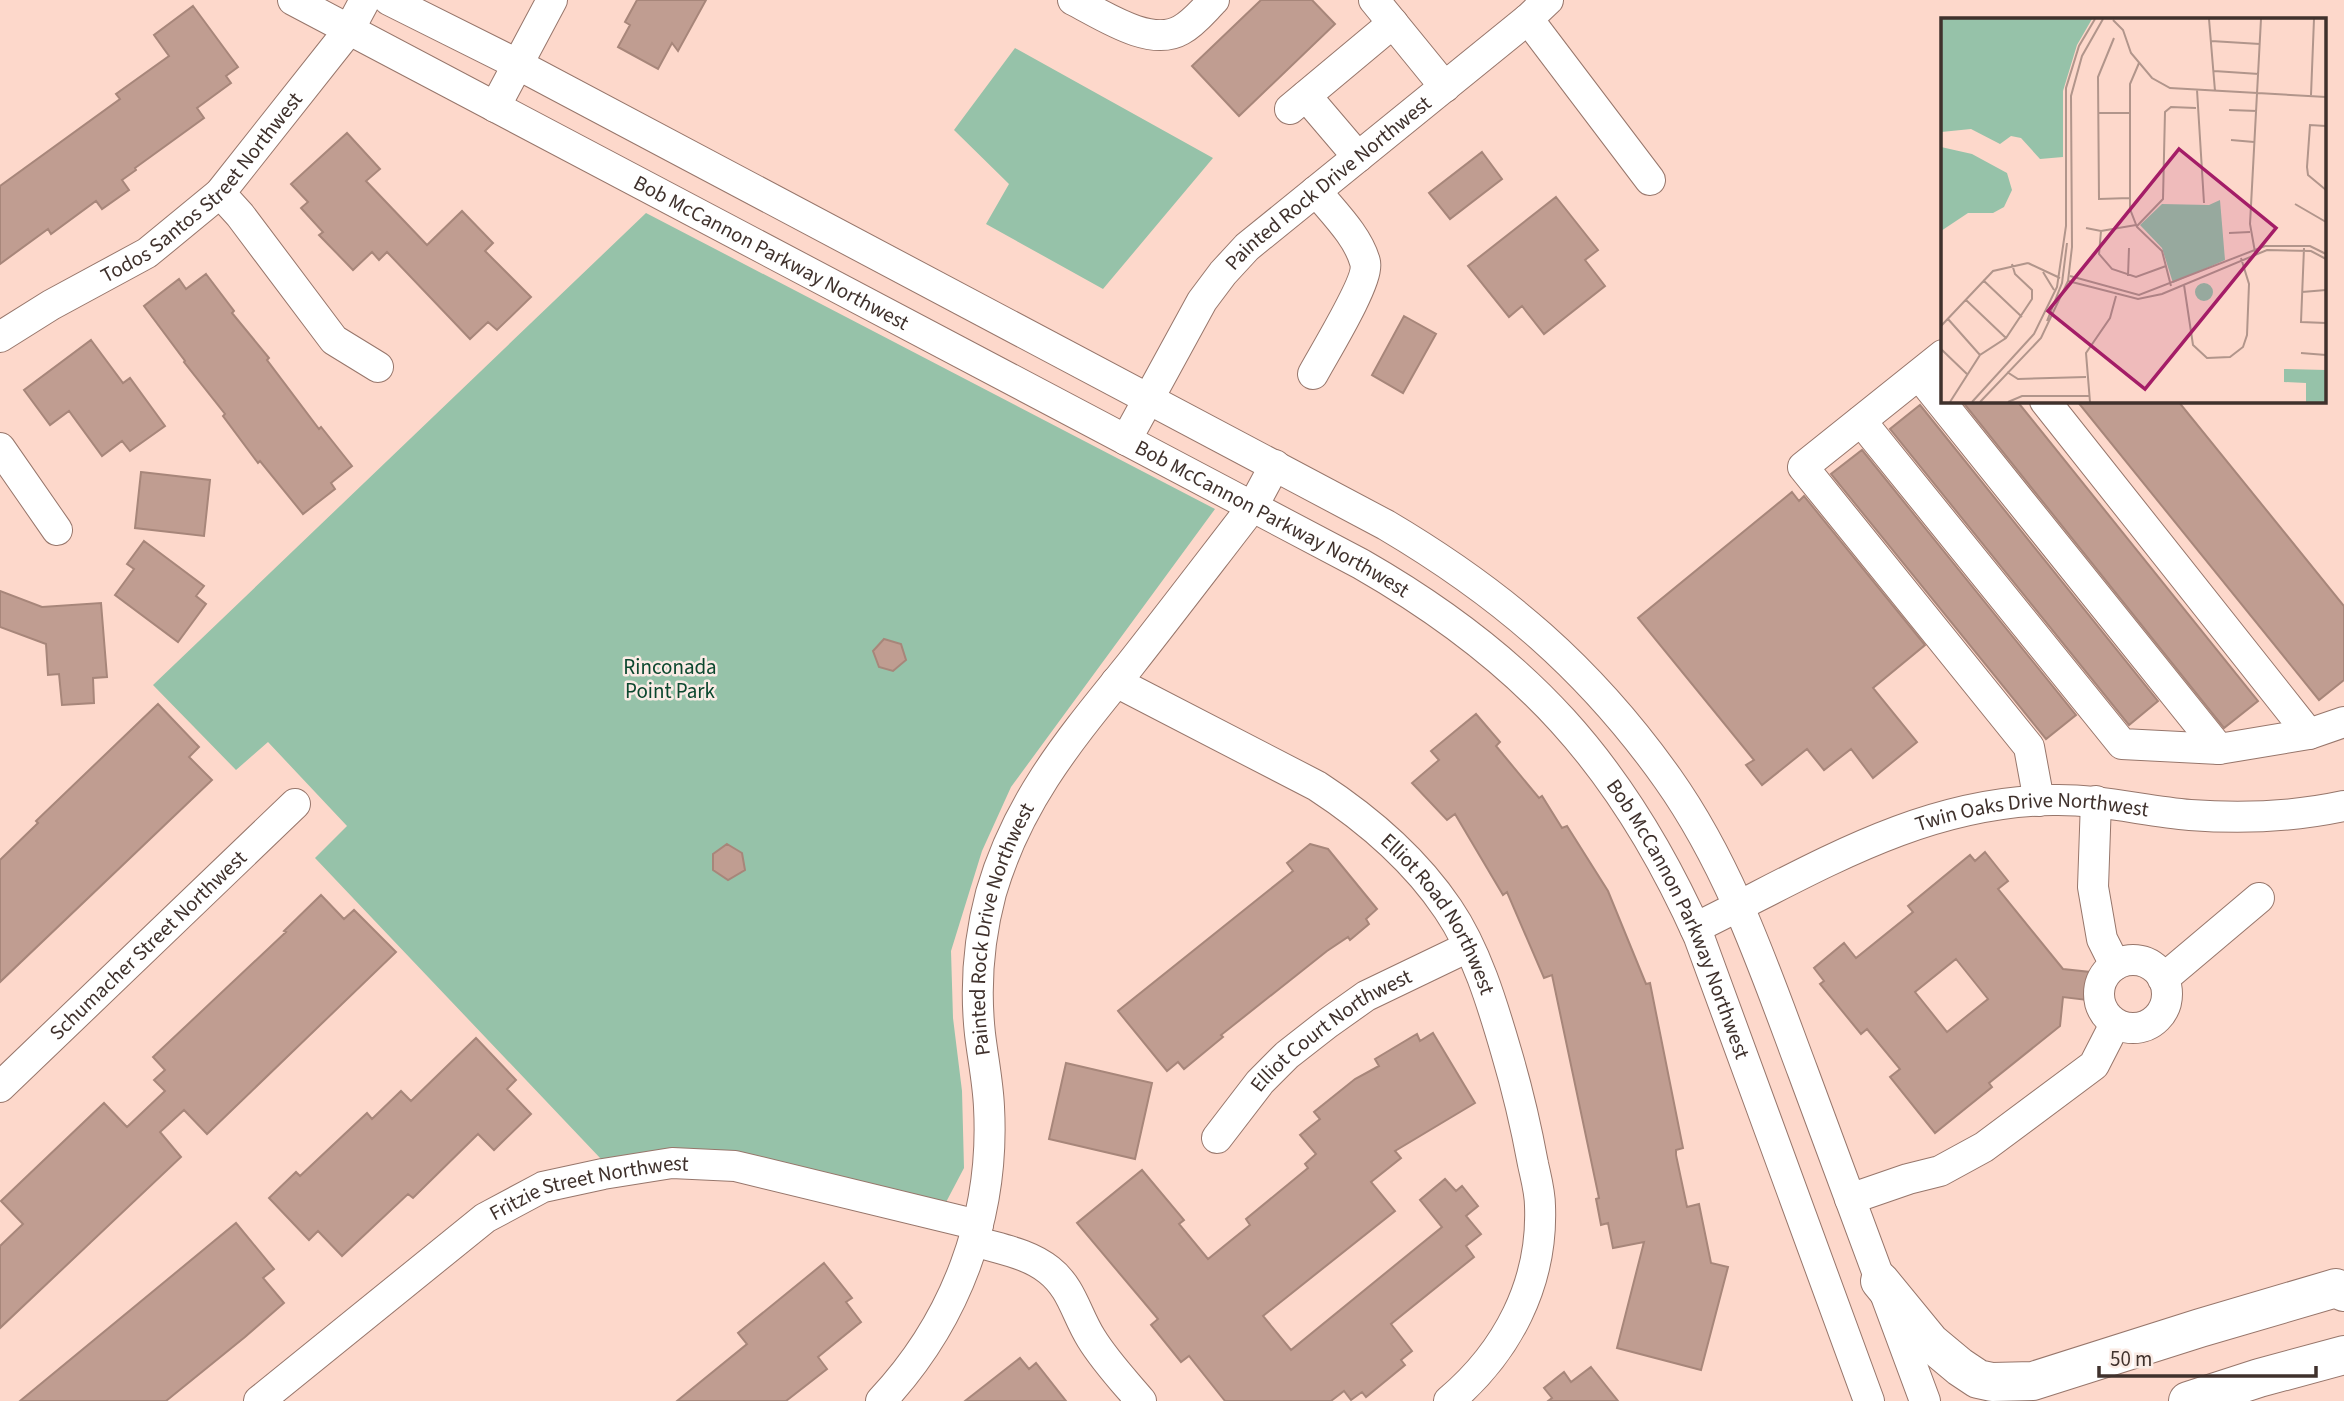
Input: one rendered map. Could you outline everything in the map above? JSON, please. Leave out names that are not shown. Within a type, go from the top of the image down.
[{"type":"main road","points":[[1880,1281],[1930,1342],[1978,1379],[1992,1382],[2034,1381],[2336,1288],[2344,1292]]},
{"type":"main road","points":[[2055,1401],[2200,1349],[2344,1312]]},
{"type":"main road","points":[[2188,1401],[2344,1355]]},
{"type":"street","name":"Bob McCannon Parkway Northwest","points":[[293,0],[1253,506],[1405,589],[1487,648],[1525,681],[1593,755],[1625,798],[1678,889],[1695,928],[1869,1401]]},
{"type":"street","name":"Todos Santos Street Northwest","points":[[0,337],[51,305],[147,253],[220,193],[349,30],[365,0]]},
{"type":"street","points":[[389,0],[517,64],[1275,465],[1434,554],[1523,619],[1564,656],[1611,707],[1669,781],[1697,824],[1739,907],[1925,1401]]},
{"type":"street","points":[[495,107],[552,0]]},
{"type":"street","points":[[1073,0],[1141,32],[1159,36],[1181,30],[1214,0]]},
{"type":"street","points":[[1374,0],[1445,87]]},
{"type":"street","points":[[1538,10],[1650,180]]},
{"type":"street","name":"Painted Rock Drive Northwest","points":[[1126,440],[1202,300],[1247,247],[1538,10]]},
{"type":"street","points":[[1357,157],[1298,103],[1393,23]]},
{"type":"street","points":[[1313,374],[1363,282],[1366,264],[1356,242],[1316,191]]},
{"type":"street","points":[[220,193],[240,215],[334,340],[378,368]]},
{"type":"street","points":[[1941,357],[1802,467],[2029,747],[2039,801]]},
{"type":"street","points":[[1919,375],[2219,749]]},
{"type":"street","points":[[2046,402],[2309,734]]},
{"type":"street","points":[[1861,421],[2122,744],[2219,749],[2309,734],[2344,722]]},
{"type":"street","points":[[0,447],[57,530]]},
{"type":"street","name":"Painted Rock Drive Northwest","points":[[881,1401],[919,1355],[939,1325],[955,1293],[976,1233],[987,1182],[990,1144],[989,1106],[980,1033],[979,963],[991,895],[1011,837],[1033,793],[1053,762],[1253,506],[1275,465]]},
{"type":"street","name":"Elliot Road Northwest","points":[[1116,682],[1317,786],[1346,805],[1425,878],[1449,910],[1468,947],[1494,1012],[1515,1080],[1540,1204],[1537,1258],[1526,1295],[1507,1337],[1489,1362],[1449,1401]]},
{"type":"street","name":"Twin Oaks Drive Northwest","points":[[1695,928],[1878,837],[1921,821],[1964,810],[2039,801],[2096,802],[2188,815],[2232,817],[2277,816],[2344,806]]},
{"type":"street","points":[[2096,802],[2093,887],[2102,939],[2115,965]]},
{"type":"street","name":"Schumacher Street Northwest","points":[[0,1087],[295,804]]},
{"type":"street","points":[[2163,979],[2259,898]]},
{"type":"street","name":"Elliot Court Northwest","points":[[1217,1138],[1260,1082],[1287,1055],[1328,1023],[1366,996],[1468,947]]},
{"type":"street","points":[[2137,960],[2157,970],[2163,979],[2167,990],[2163,1011],[2147,1026],[2136,1028],[2115,1024],[2106,1016],[2099,995],[2101,983],[2106,973],[2115,965],[2137,960]]},
{"type":"street","points":[[1850,1199],[1940,1171],[1984,1147],[2094,1065],[2115,1024]]},
{"type":"street","name":"Fritzie Street Northwest","points":[[259,1401],[485,1218],[543,1187],[672,1163],[735,1166],[976,1233],[1035,1261],[1058,1278],[1069,1292],[1097,1348],[1142,1401]]},
{"type":"green space","points":[[1015,48],[1213,158],[1103,289],[986,224],[1009,184],[954,130]]},
{"type":"green space","name":"Rinconada Point Park","points":[[646,213],[1215,509],[1011,787],[982,851],[951,951],[953,1018],[962,1091],[964,1168],[944,1206],[601,1159],[315,858],[347,826],[268,742],[236,770],[153,685]]},
{"type":"building","points":[[637,0],[706,0],[678,51],[672,43],[658,69],[618,47],[630,25],[625,22]]},
{"type":"building","points":[[1261,0],[1312,0],[1335,24],[1239,116],[1192,66]]},
{"type":"building","points":[[193,6],[238,67],[226,76],[231,83],[197,108],[204,118],[122,180],[129,190],[102,209],[96,201],[51,234],[48,229],[0,264],[0,186],[120,99],[116,94],[169,56],[154,35]]},
{"type":"building","points":[[347,133],[380,169],[366,181],[427,245],[462,211],[493,243],[485,251],[531,297],[497,330],[488,322],[470,339],[387,252],[379,260],[372,252],[353,270],[319,235],[323,232],[301,208],[308,202],[291,184]]},
{"type":"building","points":[[1482,152],[1502,179],[1450,219],[1429,193]]},
{"type":"building","points":[[1556,197],[1598,250],[1585,260],[1605,286],[1544,334],[1522,306],[1509,317],[1468,266]]},
{"type":"building","points":[[206,274],[319,429],[321,427],[352,466],[331,483],[335,489],[303,514],[260,461],[258,463],[144,306],[179,279],[186,289]]},
{"type":"building","points":[[1404,316],[1436,334],[1403,393],[1372,375]]},
{"type":"building","points":[[91,340],[123,383],[130,378],[165,426],[130,451],[122,441],[102,456],[69,411],[50,425],[24,390]]},
{"type":"building","points":[[1963,402],[2018,402],[2258,701],[2224,728]]},
{"type":"building","points":[[2078,402],[2179,402],[2344,606],[2344,680],[2319,700]]},
{"type":"building","points":[[1920,405],[2158,701],[2129,725],[1890,429]]},
{"type":"building","points":[[1862,450],[2076,715],[2046,739],[1831,474]]},
{"type":"building","points":[[141,472],[210,480],[204,536],[135,528]]},
{"type":"building","points":[[1792,492],[1799,501],[1804,496],[1925,645],[1873,688],[1917,742],[1873,778],[1851,749],[1824,770],[1807,749],[1762,785],[1746,765],[1754,760],[1638,618]]},
{"type":"building","points":[[144,541],[204,586],[196,596],[206,604],[178,642],[115,595],[134,569],[127,564]]},
{"type":"building","points":[[0,591],[42,607],[101,603],[107,677],[93,678],[94,703],[62,705],[59,674],[48,675],[46,644],[0,627]]},
{"type":"building","points":[[884,639],[901,644],[906,660],[893,671],[879,667],[873,651]]},
{"type":"building","points":[[158,704],[199,747],[189,757],[212,780],[0,982],[0,860],[38,823],[36,821]]},
{"type":"building","points":[[1476,714],[1500,742],[1496,746],[1539,798],[1542,796],[1562,828],[1567,826],[1608,891],[1646,984],[1650,983],[1683,1148],[1676,1150],[1676,1155],[1687,1207],[1699,1204],[1711,1263],[1728,1267],[1701,1370],[1617,1348],[1644,1242],[1613,1248],[1608,1223],[1601,1225],[1596,1199],[1599,1198],[1552,975],[1544,978],[1507,892],[1503,895],[1455,814],[1447,820],[1412,783],[1439,760],[1431,751]]},
{"type":"building","points":[[727,844],[742,853],[745,870],[728,880],[713,870],[713,854]]},
{"type":"building","points":[[1310,844],[1328,849],[1377,909],[1366,919],[1369,924],[1350,940],[1348,937],[1327,951],[1221,1035],[1223,1037],[1184,1069],[1178,1062],[1167,1071],[1118,1011],[1293,871],[1287,863]]},
{"type":"building","points":[[1985,852],[2008,881],[1998,889],[2063,969],[2090,972],[2087,1000],[2063,997],[2060,1026],[1989,1083],[1992,1087],[1935,1133],[1890,1077],[1900,1069],[1867,1029],[1861,1034],[1820,984],[1824,981],[1814,968],[1844,943],[1856,958],[1913,912],[1908,906],[1970,855],[1975,861]],"holes":[[[1956,959],[1988,999],[1947,1032],[1915,992]]]},
{"type":"building","points":[[321,895],[344,919],[354,910],[396,952],[207,1134],[184,1110],[160,1132],[181,1157],[0,1328],[0,1246],[23,1224],[1,1201],[104,1103],[127,1127],[165,1091],[154,1080],[165,1070],[153,1057],[286,932],[284,931]]},
{"type":"building","points":[[1433,1033],[1475,1103],[1395,1151],[1401,1158],[1371,1182],[1395,1211],[1263,1316],[1291,1350],[1442,1227],[1420,1200],[1445,1179],[1456,1191],[1462,1186],[1478,1206],[1466,1216],[1481,1234],[1466,1246],[1474,1257],[1391,1324],[1412,1351],[1401,1360],[1405,1365],[1366,1397],[1362,1392],[1351,1400],[1344,1391],[1331,1401],[1225,1401],[1189,1356],[1181,1362],[1151,1325],[1158,1319],[1077,1223],[1142,1170],[1184,1220],[1179,1224],[1208,1259],[1250,1225],[1246,1219],[1308,1168],[1305,1164],[1316,1154],[1300,1135],[1320,1119],[1314,1112],[1355,1079],[1379,1066],[1375,1059],[1417,1034],[1420,1041]]},
{"type":"building","points":[[476,1038],[516,1080],[507,1089],[531,1114],[494,1150],[478,1134],[413,1198],[408,1194],[342,1256],[318,1231],[309,1240],[269,1198],[296,1172],[300,1176],[367,1113],[372,1119],[401,1091],[411,1101]]},
{"type":"building","points":[[1066,1063],[1152,1083],[1135,1159],[1049,1139]]},
{"type":"building","points":[[236,1223],[274,1269],[263,1278],[284,1303],[245,1337],[166,1401],[20,1401]]},
{"type":"building","points":[[824,1263],[852,1298],[846,1302],[861,1322],[818,1357],[827,1369],[786,1401],[677,1401],[747,1344],[738,1333]]},
{"type":"building","points":[[1020,1358],[1029,1369],[1036,1363],[1066,1401],[965,1401]]},
{"type":"building","points":[[1591,1367],[1618,1401],[1548,1401],[1552,1398],[1544,1388],[1564,1372],[1571,1382]]}]
